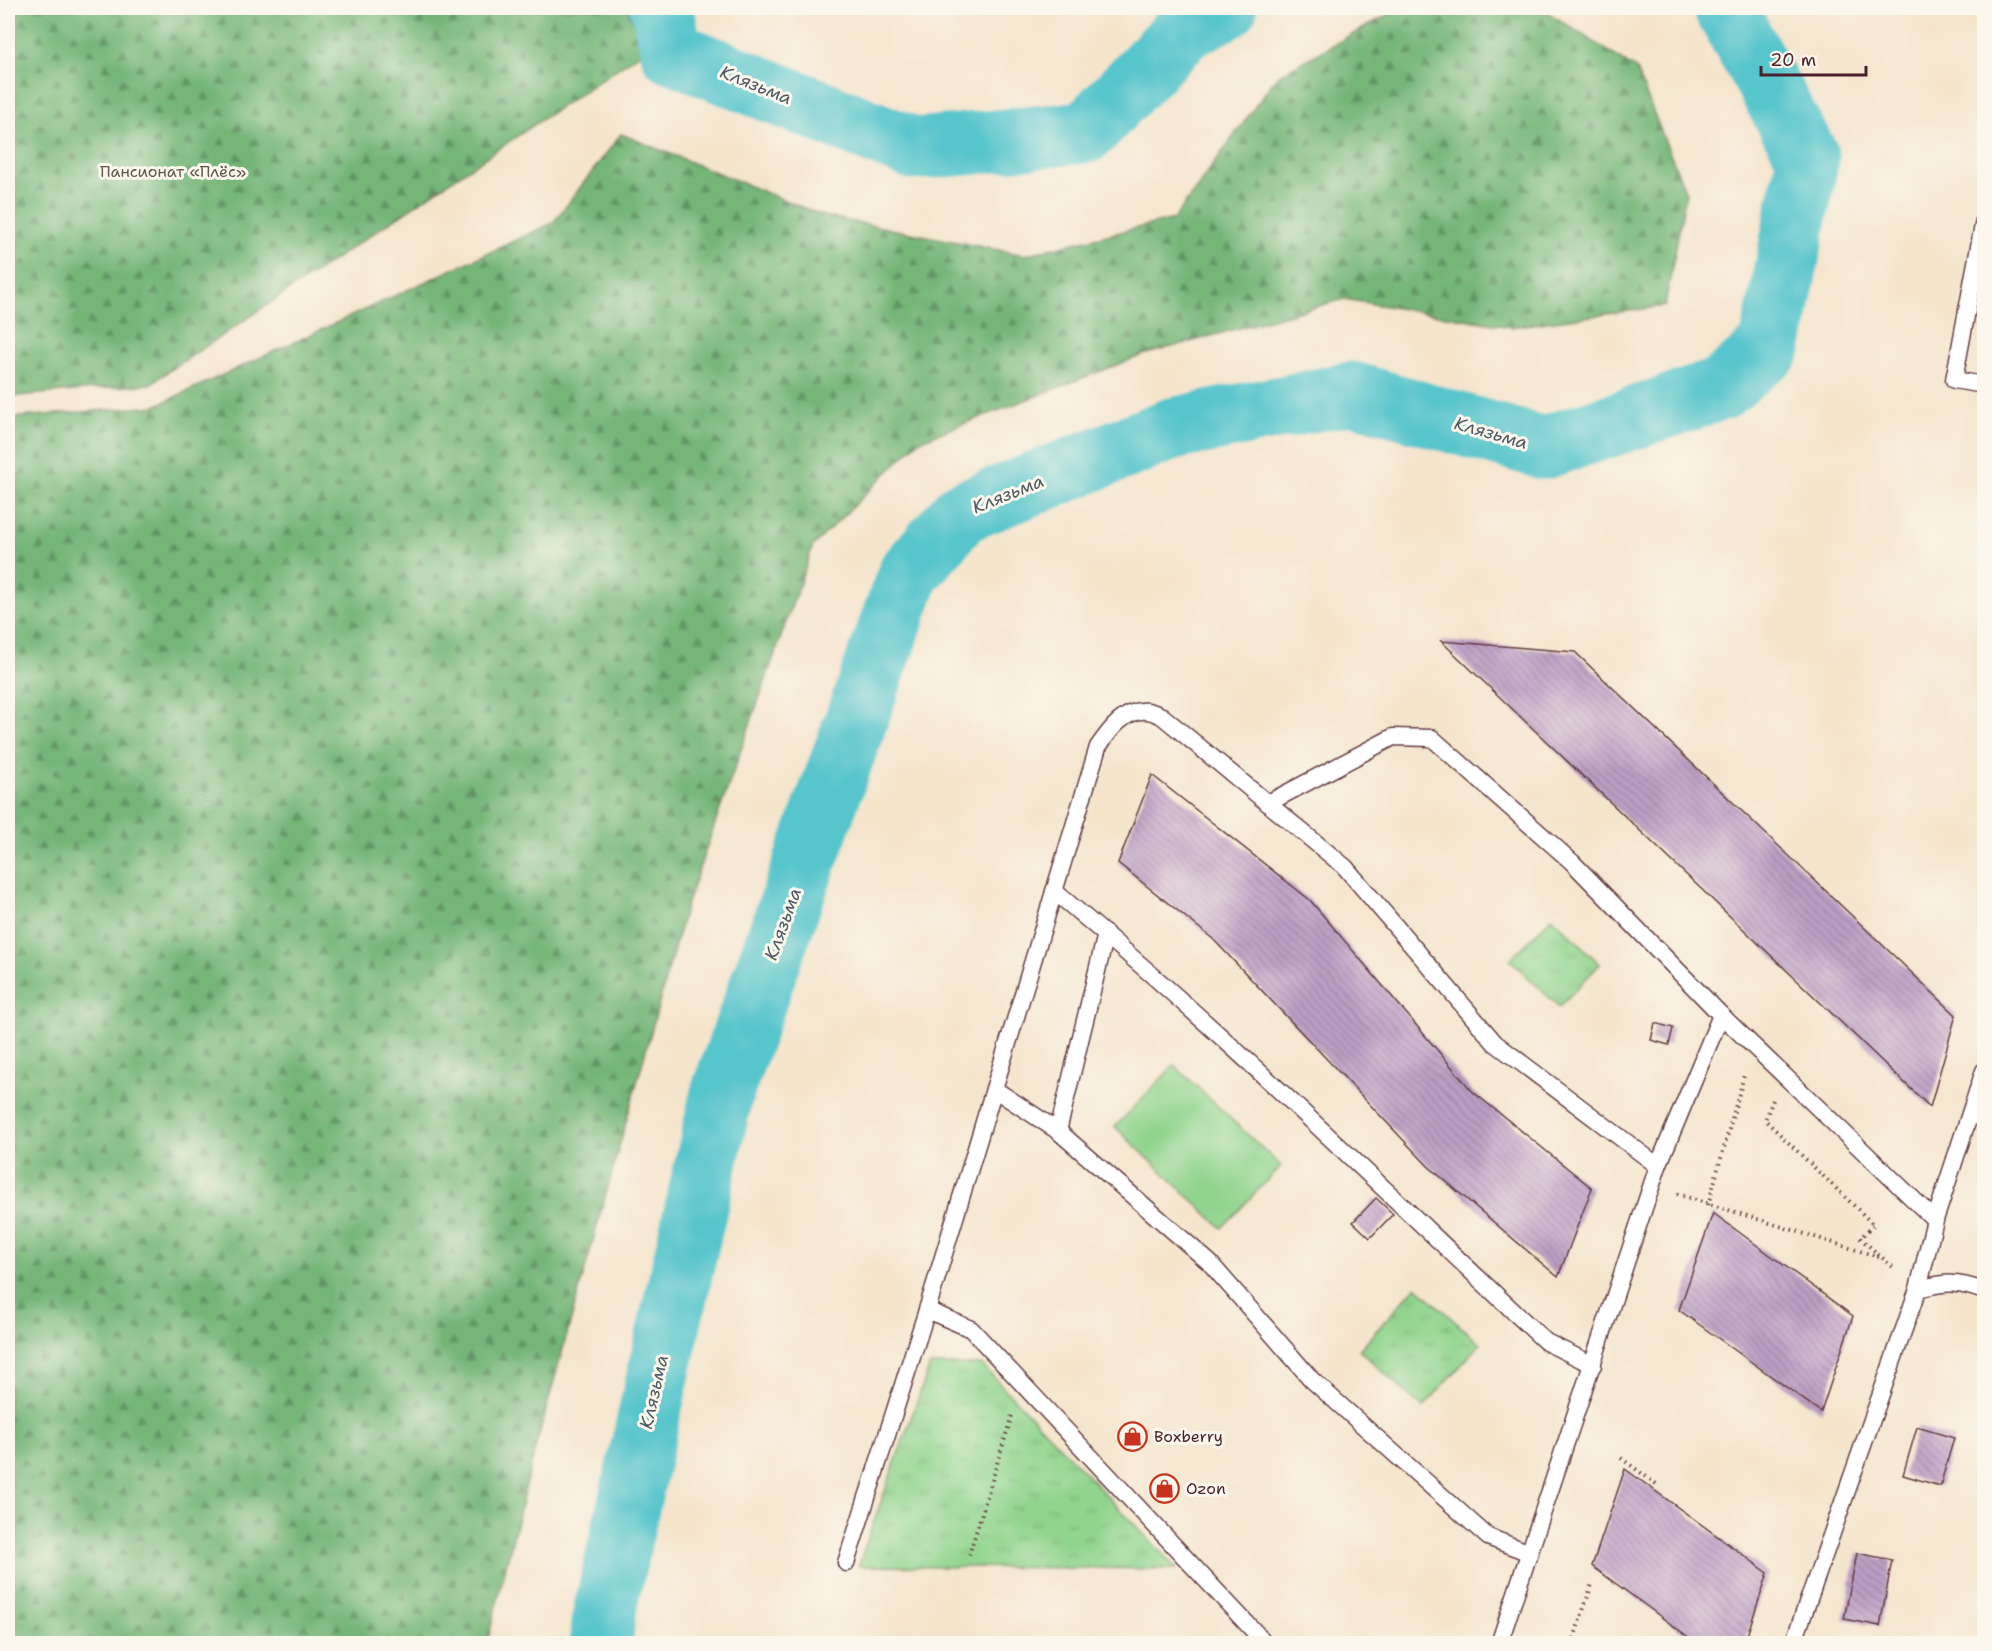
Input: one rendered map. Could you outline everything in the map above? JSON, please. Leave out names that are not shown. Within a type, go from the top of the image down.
[{"type":"lane","points":[[1984,220],[1954,380],[1984,385]]},
{"type":"lane","points":[[846,1563],[927,1310],[1098,747],[1110,729],[1126,716],[1146,710],[1162,716],[1345,867],[1495,1042],[1658,1167]]},
{"type":"lane","points":[[1268,803],[1393,737],[1432,738],[1572,862],[1721,1015],[1935,1220]]},
{"type":"lane","points":[[1054,891],[1106,934],[1284,1095],[1546,1342],[1593,1365]]},
{"type":"lane","points":[[1058,1131],[1106,934]]},
{"type":"lane","points":[[1499,1644],[1658,1167],[1721,1015]]},
{"type":"lane","points":[[1793,1644],[1918,1289],[1935,1220],[1984,1071]]},
{"type":"lane","points":[[994,1089],[1058,1131],[1210,1263],[1312,1380],[1488,1537],[1530,1553]]},
{"type":"lane","points":[[1918,1289],[1944,1282],[1966,1284],[1984,1291]]},
{"type":"lane","points":[[927,1310],[971,1329],[1266,1644]]},
{"type":"path","points":[[1708,1205],[1752,1044]]},
{"type":"path","points":[[1777,1089],[1765,1120],[1874,1225],[1860,1238],[1918,1289]]},
{"type":"path","points":[[1652,1185],[1708,1205],[1883,1258]]},
{"type":"path","points":[[969,1555],[1022,1383]]},
{"type":"path","points":[[1622,1458],[1659,1486]]},
{"type":"path","points":[[1572,1644],[1592,1584]]},
{"type":"green space","name":"Пансионат «Плёс»","points":[[8,8],[627,8],[645,50],[150,384],[8,397]]},
{"type":"green space","points":[[1541,8],[1636,69],[1686,193],[1665,306],[1511,327],[1344,299],[1143,355],[919,441],[813,546],[686,906],[534,1453],[487,1643],[8,1643],[8,418],[155,406],[553,223],[621,134],[824,216],[1024,255],[1174,219],[1277,76],[1398,9]]},
{"type":"green space","points":[[1552,917],[1600,964],[1559,1007],[1510,960]]},
{"type":"green space","points":[[1174,1065],[1281,1166],[1222,1228],[1115,1127]]},
{"type":"green space","points":[[1416,1286],[1480,1344],[1423,1408],[1359,1350]]},
{"type":"green space","points":[[930,1365],[982,1365],[1177,1569],[858,1566]]},
{"type":"water","points":[[627,8],[682,8],[694,55],[645,50]]},
{"type":"building","points":[[1441,641],[1575,652],[1956,1015],[1930,1107]]},
{"type":"building","points":[[1152,775],[1310,900],[1472,1091],[1592,1188],[1558,1277],[1428,1166],[1213,939],[1118,863]]},
{"type":"building","points":[[1655,1023],[1673,1028],[1669,1045],[1651,1040]]},
{"type":"building","points":[[1376,1198],[1393,1214],[1370,1238],[1353,1222]]},
{"type":"building","points":[[1713,1213],[1853,1316],[1821,1412],[1679,1310]]},
{"type":"building","points":[[1917,1427],[1954,1438],[1940,1486],[1903,1475]]},
{"type":"building","points":[[1625,1469],[1768,1573],[1744,1644],[1698,1644],[1592,1566]]},
{"type":"building","points":[[1857,1553],[1892,1560],[1880,1626],[1844,1619]]},
{"type":"waterway","name":"Клязьма","points":[[662,8],[672,52],[915,149],[1086,132],[1186,28],[1226,8]]},
{"type":"waterway","name":"Клязьма","points":[[601,1644],[604,1614],[722,1093],[909,573],[962,512],[1172,429],[1352,393],[1543,448],[1721,389],[1770,348],[1808,157],[1725,8]]},
{"type":"place","name":"Boxberry","points":[[1133,1436]]},
{"type":"place","name":"Ozon","points":[[1165,1488]]}]
